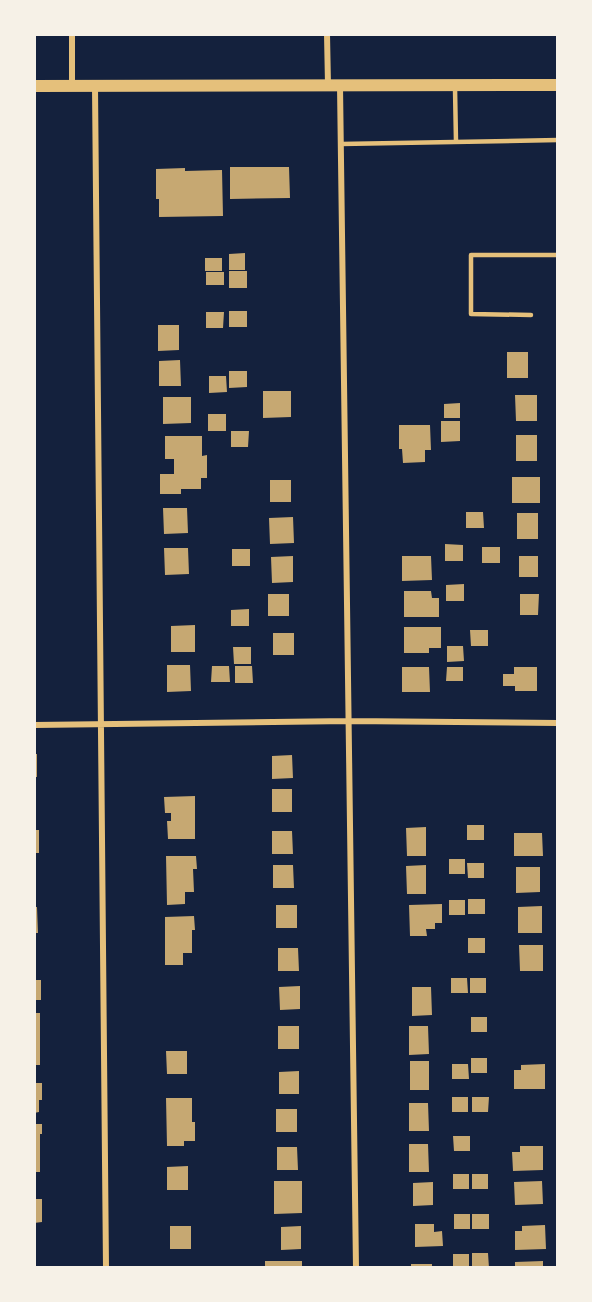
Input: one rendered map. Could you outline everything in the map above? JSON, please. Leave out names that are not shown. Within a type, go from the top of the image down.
[{"type":"main road","points":[[34,86],[558,85]]},
{"type":"street","points":[[72,34],[72,86]]},
{"type":"street","points":[[327,34],[341,144],[356,1268]]},
{"type":"street","points":[[95,87],[105,1268]]},
{"type":"street","points":[[34,725],[349,721],[558,723]]},
{"type":"lane","points":[[454,85],[456,142]]},
{"type":"lane","points":[[341,144],[558,140]]},
{"type":"lane","points":[[531,315],[471,314],[471,255],[558,255]]},
{"type":"building","points":[[230,167],[289,167],[290,198],[230,199]]},
{"type":"building","points":[[185,168],[185,171],[222,170],[223,216],[159,217],[159,199],[156,199],[156,169]]},
{"type":"building","points":[[245,253],[245,270],[229,270],[229,254]]},
{"type":"building","points":[[205,258],[222,258],[222,271],[205,271]]},
{"type":"building","points":[[229,271],[247,271],[247,288],[229,288]]},
{"type":"building","points":[[206,272],[224,272],[224,285],[206,285]]},
{"type":"building","points":[[229,311],[247,311],[247,327],[229,327]]},
{"type":"building","points":[[206,312],[224,312],[223,328],[206,328]]},
{"type":"building","points":[[158,325],[179,325],[179,350],[158,351]]},
{"type":"building","points":[[507,352],[528,352],[528,378],[507,378]]},
{"type":"building","points":[[180,360],[181,386],[159,386],[159,361]]},
{"type":"building","points":[[229,371],[247,371],[247,387],[229,388]]},
{"type":"building","points":[[209,376],[226,376],[227,392],[209,393]]},
{"type":"building","points":[[263,391],[291,391],[291,417],[263,418]]},
{"type":"building","points":[[515,395],[537,395],[537,421],[516,421]]},
{"type":"building","points":[[163,397],[191,397],[191,423],[163,424]]},
{"type":"building","points":[[460,403],[460,418],[444,418],[444,404]]},
{"type":"building","points":[[208,414],[226,414],[226,431],[208,431]]},
{"type":"building","points":[[441,421],[460,421],[460,441],[441,442]]},
{"type":"building","points":[[399,425],[430,425],[431,450],[425,450],[425,462],[403,463],[402,449],[399,449]]},
{"type":"building","points":[[231,431],[249,431],[248,447],[231,447]]},
{"type":"building","points":[[516,435],[537,435],[537,461],[516,461]]},
{"type":"building","points":[[165,436],[202,436],[202,456],[207,455],[207,478],[201,478],[201,489],[181,489],[181,494],[160,494],[160,474],[174,474],[174,459],[165,459]]},
{"type":"building","points":[[512,477],[540,477],[540,503],[512,503]]},
{"type":"building","points":[[270,480],[291,480],[291,502],[270,502]]},
{"type":"building","points":[[163,508],[187,508],[188,533],[164,534]]},
{"type":"building","points":[[466,512],[483,512],[484,528],[466,528]]},
{"type":"building","points":[[517,513],[538,513],[538,539],[517,539]]},
{"type":"building","points":[[293,517],[294,543],[270,544],[269,518]]},
{"type":"building","points":[[445,544],[463,545],[463,561],[445,561]]},
{"type":"building","points":[[482,547],[500,547],[500,563],[482,563]]},
{"type":"building","points":[[164,548],[188,548],[189,574],[165,575]]},
{"type":"building","points":[[232,549],[250,549],[250,566],[232,566]]},
{"type":"building","points":[[293,556],[293,582],[272,583],[271,557]]},
{"type":"building","points":[[402,556],[431,556],[432,580],[402,581]]},
{"type":"building","points":[[519,556],[538,556],[538,577],[519,577]]},
{"type":"building","points":[[464,584],[464,601],[446,601],[446,585]]},
{"type":"building","points":[[404,591],[431,591],[432,598],[439,598],[439,617],[404,617]]},
{"type":"building","points":[[268,594],[289,594],[289,616],[268,616]]},
{"type":"building","points":[[520,594],[539,594],[538,615],[520,615]]},
{"type":"building","points":[[249,609],[249,626],[231,626],[231,610]]},
{"type":"building","points":[[195,625],[195,652],[171,652],[171,626]]},
{"type":"building","points":[[404,627],[441,627],[441,648],[429,648],[429,653],[404,653]]},
{"type":"building","points":[[470,630],[488,630],[488,646],[471,646]]},
{"type":"building","points":[[273,633],[294,633],[294,655],[273,655]]},
{"type":"building","points":[[447,646],[463,646],[464,661],[447,662]]},
{"type":"building","points":[[233,647],[251,647],[251,664],[234,664]]},
{"type":"building","points":[[167,665],[190,665],[191,691],[167,692]]},
{"type":"building","points":[[212,666],[229,666],[230,682],[211,682]]},
{"type":"building","points":[[235,666],[252,666],[253,683],[235,683]]},
{"type":"building","points":[[402,667],[429,667],[430,692],[402,692]]},
{"type":"building","points":[[447,667],[463,667],[463,681],[446,681]]},
{"type":"building","points":[[514,667],[537,667],[537,691],[515,691],[515,686],[503,686],[503,674],[514,674]]},
{"type":"building","points":[[34,754],[37,754],[37,777],[34,777]]},
{"type":"building","points":[[292,755],[293,778],[272,779],[272,756]]},
{"type":"building","points":[[272,789],[292,789],[292,812],[272,812]]},
{"type":"building","points":[[195,796],[195,839],[168,839],[167,821],[171,821],[171,813],[165,813],[164,797]]},
{"type":"building","points":[[467,825],[484,825],[484,840],[467,840]]},
{"type":"building","points":[[426,827],[426,856],[407,856],[406,828]]},
{"type":"building","points":[[34,830],[39,830],[39,853],[34,853]]},
{"type":"building","points":[[272,831],[292,831],[293,854],[272,854]]},
{"type":"building","points":[[514,833],[542,833],[543,856],[514,856]]},
{"type":"building","points":[[166,856],[196,856],[197,869],[193,869],[194,892],[185,892],[185,904],[167,905]]},
{"type":"building","points":[[449,859],[465,859],[465,874],[449,874]]},
{"type":"building","points":[[467,863],[484,863],[484,878],[468,878]]},
{"type":"building","points":[[273,865],[293,865],[294,888],[273,888]]},
{"type":"building","points":[[426,865],[426,894],[407,894],[406,866]]},
{"type":"building","points":[[516,867],[540,867],[540,892],[516,893]]},
{"type":"building","points":[[468,899],[485,899],[485,914],[468,914]]},
{"type":"building","points":[[449,900],[465,900],[465,915],[449,915]]},
{"type":"building","points":[[442,904],[442,923],[435,923],[435,929],[426,929],[427,936],[410,936],[409,905]]},
{"type":"building","points":[[276,905],[297,905],[297,928],[276,928]]},
{"type":"building","points":[[542,906],[542,933],[518,933],[518,907]]},
{"type":"building","points":[[34,907],[37,907],[38,933],[34,933]]},
{"type":"building","points":[[194,916],[192,953],[183,953],[183,965],[165,965],[165,917]]},
{"type":"building","points":[[468,938],[485,938],[485,953],[468,953]]},
{"type":"building","points":[[519,945],[543,945],[543,971],[520,971]]},
{"type":"building","points":[[278,948],[298,948],[299,971],[278,971]]},
{"type":"building","points":[[451,978],[467,978],[468,993],[451,993]]},
{"type":"building","points":[[470,978],[486,978],[486,993],[470,993]]},
{"type":"building","points":[[34,980],[41,980],[41,1000],[34,1000]]},
{"type":"building","points":[[300,986],[300,1009],[280,1010],[279,987]]},
{"type":"building","points":[[412,987],[431,987],[432,1015],[412,1016]]},
{"type":"building","points":[[34,1013],[40,1013],[40,1065],[34,1065]]},
{"type":"building","points":[[471,1017],[487,1017],[487,1032],[471,1032]]},
{"type":"building","points":[[278,1026],[299,1026],[299,1049],[278,1049]]},
{"type":"building","points":[[409,1026],[428,1026],[429,1054],[409,1055]]},
{"type":"building","points":[[166,1051],[187,1051],[187,1074],[167,1074]]},
{"type":"building","points":[[471,1058],[487,1058],[487,1073],[471,1073]]},
{"type":"building","points":[[410,1061],[429,1061],[429,1090],[410,1090]]},
{"type":"building","points":[[452,1064],[468,1064],[469,1079],[452,1079]]},
{"type":"building","points":[[545,1064],[545,1089],[514,1089],[514,1070],[521,1070],[521,1065]]},
{"type":"building","points":[[299,1071],[299,1094],[279,1094],[279,1072]]},
{"type":"building","points":[[34,1083],[42,1083],[42,1100],[39,1100],[39,1112],[34,1113]]},
{"type":"building","points":[[452,1097],[468,1097],[468,1112],[452,1112]]},
{"type":"building","points":[[472,1097],[489,1097],[488,1112],[472,1112]]},
{"type":"building","points":[[166,1098],[192,1098],[195,1141],[184,1141],[184,1146],[167,1146]]},
{"type":"building","points":[[409,1103],[428,1103],[429,1131],[409,1131]]},
{"type":"building","points":[[276,1109],[297,1109],[297,1132],[276,1132]]},
{"type":"building","points":[[34,1124],[42,1124],[40,1172],[34,1172]]},
{"type":"building","points":[[453,1136],[470,1136],[470,1151],[454,1151]]},
{"type":"building","points":[[409,1144],[428,1144],[429,1172],[409,1172]]},
{"type":"building","points":[[520,1146],[543,1146],[543,1170],[513,1171],[512,1152],[520,1152]]},
{"type":"building","points":[[277,1147],[297,1147],[298,1170],[277,1170]]},
{"type":"building","points":[[188,1166],[188,1190],[167,1190],[167,1167]]},
{"type":"building","points":[[453,1174],[469,1174],[469,1189],[453,1189]]},
{"type":"building","points":[[472,1174],[488,1174],[488,1189],[472,1189]]},
{"type":"building","points":[[274,1181],[302,1181],[302,1213],[274,1214]]},
{"type":"building","points":[[542,1181],[543,1204],[515,1205],[514,1182]]},
{"type":"building","points":[[433,1182],[433,1205],[413,1206],[413,1183]]},
{"type":"building","points":[[34,1199],[42,1199],[42,1222],[34,1223]]},
{"type":"building","points":[[454,1214],[470,1214],[470,1229],[454,1229]]},
{"type":"building","points":[[472,1214],[489,1214],[489,1229],[472,1229]]},
{"type":"building","points":[[415,1224],[434,1224],[434,1232],[442,1231],[443,1246],[415,1247]]},
{"type":"building","points":[[545,1225],[546,1249],[515,1250],[515,1231],[522,1231],[522,1226]]},
{"type":"building","points":[[170,1226],[191,1226],[191,1249],[170,1249]]},
{"type":"building","points":[[301,1226],[301,1249],[281,1250],[281,1227]]},
{"type":"building","points":[[472,1253],[488,1253],[489,1268],[472,1268]]},
{"type":"building","points":[[453,1254],[469,1254],[469,1268],[453,1268]]},
{"type":"building","points":[[265,1261],[302,1261],[302,1268],[265,1268]]},
{"type":"building","points":[[543,1261],[543,1268],[515,1268],[515,1262]]},
{"type":"building","points":[[411,1264],[432,1264],[432,1268],[411,1268]]}]
